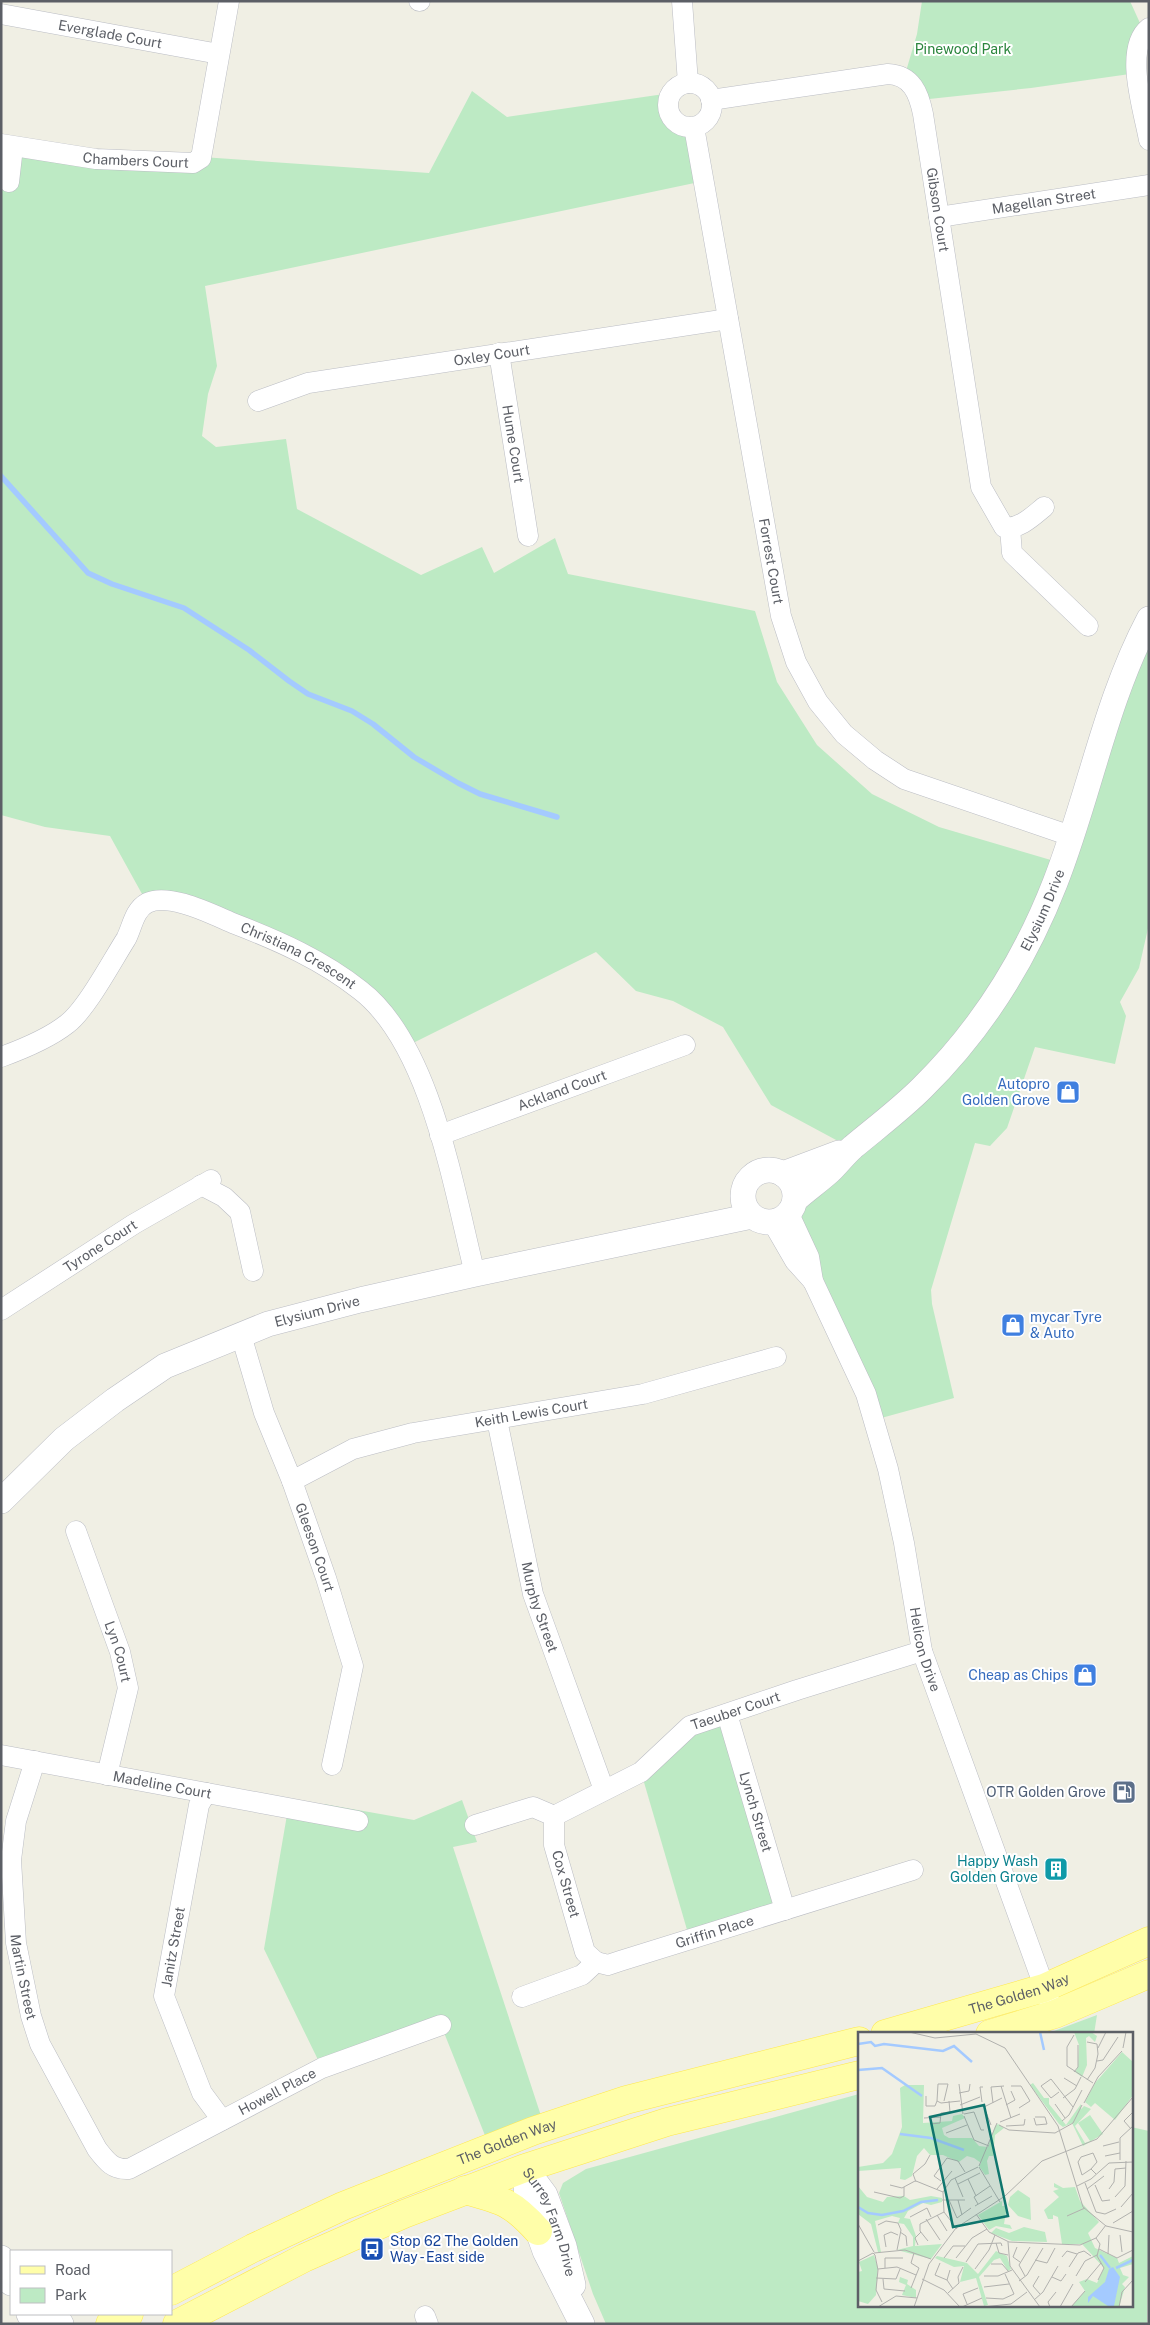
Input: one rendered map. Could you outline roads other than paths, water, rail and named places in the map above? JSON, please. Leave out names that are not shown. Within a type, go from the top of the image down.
[{"type":"main road","name":"The Golden Way","points":[[893,2032],[1044,1988],[1149,1941]]},
{"type":"main road","points":[[996,2032],[1055,2014],[1149,1974]]},
{"type":"main road","name":"The Golden Way","points":[[172,2290],[253,2248],[343,2206],[533,2131],[626,2100],[858,2041]]},
{"type":"main road","points":[[176,2324],[304,2258],[404,2214],[525,2168],[667,2122],[858,2074]]},
{"type":"main road","points":[[525,2168],[533,2131]]},
{"type":"main road","points":[[461,2161],[525,2168]]},
{"type":"main road","points":[[465,2190],[497,2198],[510,2204],[522,2213],[538,2231]]},
{"type":"main road","points":[[110,2324],[127,2315]]},
{"type":"street","name":"Chambers Court","points":[[7,145],[96,159],[193,163],[201,158],[229,1]]},
{"type":"street","points":[[682,1],[688,83]]},
{"type":"street","name":"Everglade Court","points":[[1,14],[219,54]]},
{"type":"street","points":[[1149,28],[1138,42],[1135,64],[1149,140]]},
{"type":"street","name":"Gibson Court","points":[[711,100],[888,74],[904,78],[918,93],[981,487],[1001,524],[1010,528]]},
{"type":"street","points":[[688,83],[702,86],[711,100],[711,110],[707,118],[702,124],[694,127],[685,127],[677,123],[671,117],[668,109],[668,100],[671,93],[677,87],[688,83]]},
{"type":"street","name":"Forrest Court","points":[[694,127],[781,616],[796,662],[818,702],[844,734],[875,760],[904,779],[1071,836]]},
{"type":"street","points":[[7,145],[9,182]]},
{"type":"street","name":"Magellan Street","points":[[939,217],[1149,185]]},
{"type":"street","name":"Oxley Court","points":[[258,401],[308,383],[728,319]]},
{"type":"street","name":"Hume Court","points":[[499,354],[528,536]]},
{"type":"street","points":[[1044,507],[1026,522],[1010,528],[1012,553],[1088,626]]},
{"type":"street","name":"Elysium Drive","points":[[1,1501],[64,1439],[115,1400],[166,1366],[268,1324],[475,1274],[770,1211],[829,1172],[852,1148],[886,1121],[923,1087],[960,1047],[989,1009],[1013,972],[1036,927],[1056,880],[1124,674],[1149,619]]},
{"type":"street","name":"Christiana Crescent","points":[[1,1057],[41,1040],[68,1024],[84,1004],[127,937],[134,917],[147,904],[174,900],[287,944],[362,990],[389,1018],[414,1063],[440,1135],[475,1274]]},
{"type":"street","name":"Ackland Court","points":[[440,1135],[685,1045]]},
{"type":"street","name":"Elysium Drive","points":[[783,1174],[812,1165],[852,1148]]},
{"type":"street","points":[[775,1171],[783,1174],[791,1182],[795,1191],[770,1211],[746,1184],[758,1172],[775,1171]]},
{"type":"street","name":"Tyrone Court","points":[[1,1310],[134,1224],[206,1182],[240,1212],[253,1271]]},
{"type":"street","name":"Helicon Drive","points":[[770,1211],[809,1256],[813,1281],[866,1394],[888,1469],[904,1543],[922,1651],[1055,2014]]},
{"type":"street","name":"Gleeson Court","points":[[241,1335],[264,1413],[292,1481],[326,1578],[353,1666],[332,1765]]},
{"type":"street","name":"Keith Lewis Court","points":[[292,1481],[353,1449],[413,1433],[643,1394],[776,1357]]},
{"type":"street","name":"Murphy Street","points":[[497,1420],[533,1594],[604,1790]]},
{"type":"street","name":"Lyn Court","points":[[76,1531],[120,1652],[128,1688],[107,1775]]},
{"type":"street","name":"Taeuber Court","points":[[561,1812],[640,1772],[690,1726],[922,1651]]},
{"type":"street","name":"Lynch Street","points":[[728,1714],[785,1910]]},
{"type":"street","name":"Madeline Court","points":[[1,1755],[206,1793],[323,1809],[358,1821]]},
{"type":"street","name":"Martin Street","points":[[35,1761],[16,1821],[11,1860],[16,1944],[27,1998],[40,2044],[97,2149],[108,2164],[118,2170]]},
{"type":"street","name":"Janitz Street","points":[[206,1793],[199,1805],[164,1996],[202,2092],[222,2120]]},
{"type":"street","points":[[475,1825],[533,1807],[561,1812]]},
{"type":"street","name":"Cox Street","points":[[561,1812],[554,1844],[585,1952],[596,1962]]},
{"type":"street","name":"Griffin Place","points":[[596,1962],[608,1964],[620,1961],[913,1870]]},
{"type":"street","points":[[522,1997],[582,1975],[596,1962]]},
{"type":"street","name":"Howell Place","points":[[118,2170],[130,2169],[339,2060],[441,2025]]},
{"type":"street","name":"Surrey Farm Drive","points":[[525,2168],[527,2200],[545,2251],[581,2322]]},
{"type":"street","name":"Surrey Farm Drive","points":[[525,2168],[545,2195],[564,2246],[581,2322]]},
{"type":"street","points":[[1,2241],[10,2251]]},
{"type":"street","points":[[1,2258],[10,2280]]},
{"type":"waterway","points":[[1,476],[88,573],[112,584],[184,608],[249,650],[308,694],[352,711],[373,724],[414,757],[458,783],[480,794],[557,817]]},
{"type":"place","name":"Autopro Golden Grove","points":[[1068,1092]]},
{"type":"place","name":"mycar Tyre & Auto","points":[[1013,1325]]},
{"type":"place","name":"Cheap as Chips","points":[[1085,1675]]},
{"type":"place","name":"OTR Golden Grove","points":[[1124,1792]]},
{"type":"place","name":"Happy Wash Golden Grove","points":[[1056,1869]]},
{"type":"place","name":"Stop 62 The Golden Way - East side","points":[[372,2249]]},
{"type":"park label","name":"Pinewood Park","points":[[963,49]]}]
